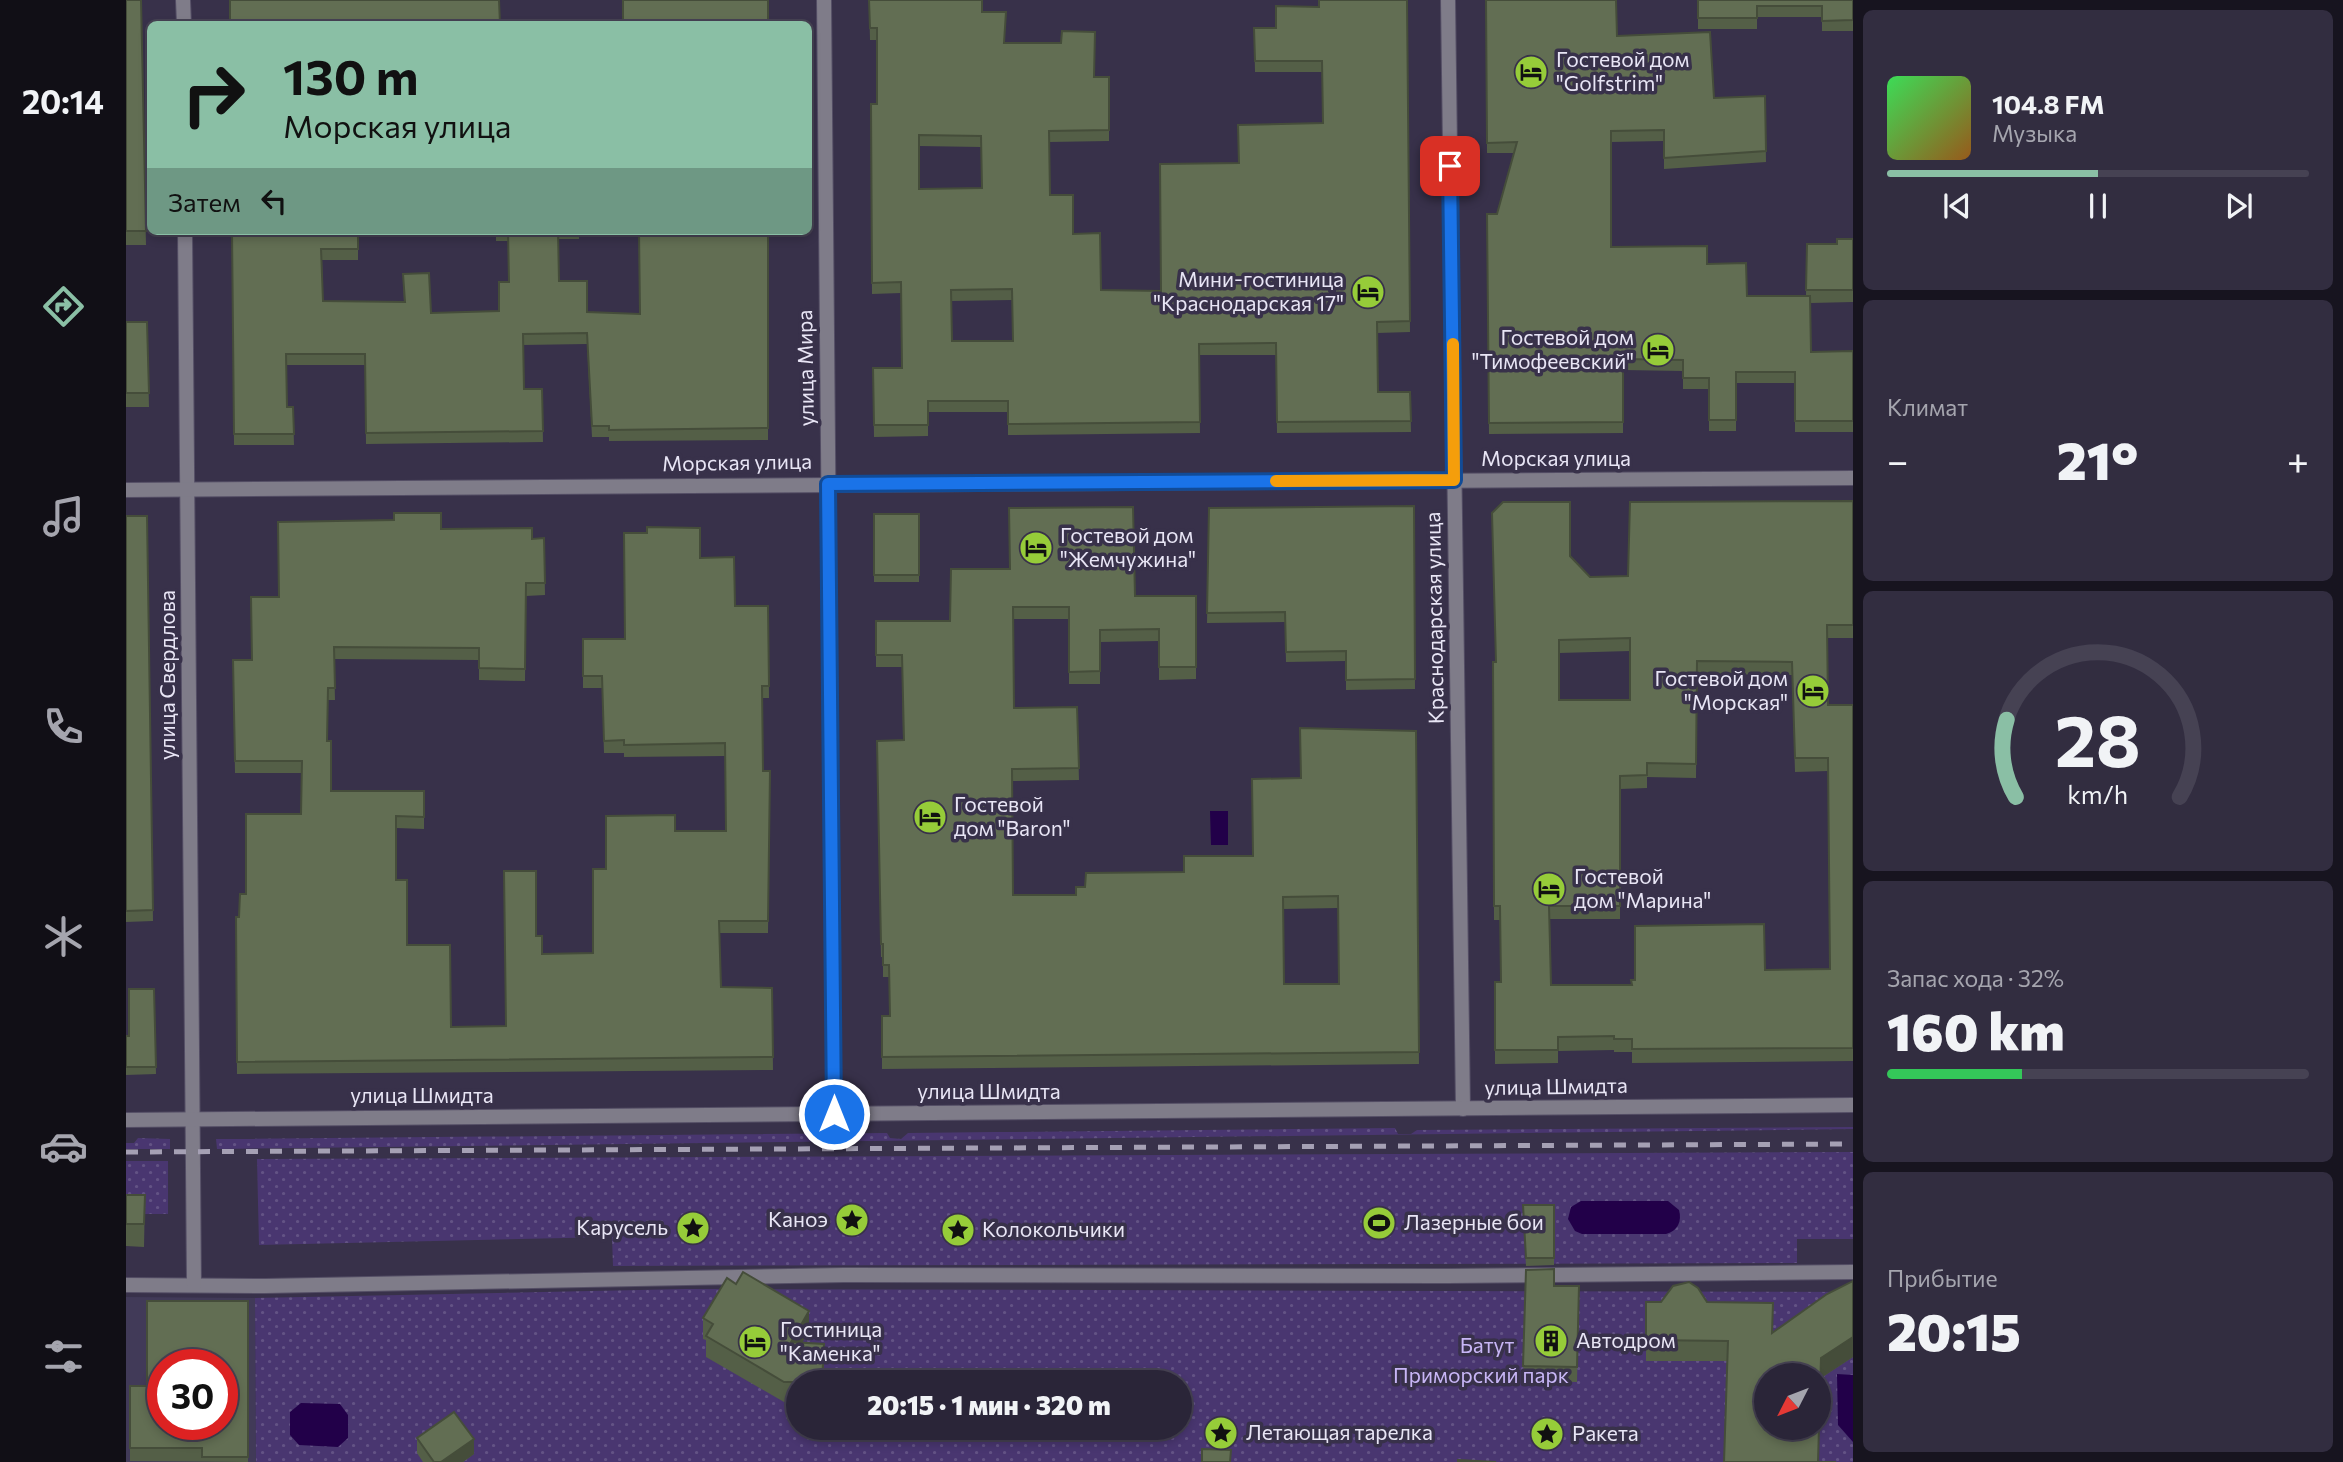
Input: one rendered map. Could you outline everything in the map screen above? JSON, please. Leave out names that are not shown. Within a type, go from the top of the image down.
[{"type":"street","points":[[183,0],[184,21]]},
{"type":"street","name":"улица Мира","points":[[824,0],[834,1114]]},
{"type":"street","name":"Краснодарская улица","points":[[1448,0],[1463,1109]]},
{"type":"street","name":"улица Свердлова","points":[[185,235],[194,1285]]},
{"type":"street","name":"Морская улица","points":[[126,490],[1853,478]]},
{"type":"street","name":"улица Шмидта","points":[[126,1120],[1853,1105]]},
{"type":"street","points":[[126,1285],[844,1275],[1406,1276],[1853,1272]]},
{"type":"shaded area","points":[[1210,811],[1228,811],[1228,845],[1211,845]]},
{"type":"shaded area","points":[[1581,1201],[1668,1201],[1679,1210],[1680,1218],[1674,1231],[1666,1234],[1582,1234],[1575,1231],[1568,1219],[1571,1207]]},
{"type":"shaded area","points":[[126,1297],[255,1298],[256,1462],[126,1462]]},
{"type":"shaded area","points":[[1837,1374],[1853,1375],[1853,1442],[1838,1425]]},
{"type":"shaded area","points":[[301,1403],[340,1404],[348,1415],[348,1438],[338,1447],[299,1445],[290,1435],[290,1412]]},
{"type":"green space","points":[[1395,1128],[1398,1134],[1411,1134],[1417,1130],[1853,1129],[217,1149],[216,1139],[887,1133],[890,1138],[901,1139],[908,1133]]},
{"type":"green space","points":[[138,1138],[170,1139],[170,1149],[126,1149],[126,1143],[134,1143]]},
{"type":"green space","points":[[1853,1152],[1853,1239],[1797,1239],[1797,1263],[613,1266],[612,1237],[259,1245],[257,1159]]},
{"type":"green space","points":[[126,1161],[168,1161],[168,1214],[126,1214]]},
{"type":"green space","name":"Приморский парк","points":[[686,1289],[1853,1292],[1853,1462],[256,1462],[255,1298]]},
{"type":"building","points":[[126,0],[141,0],[146,231],[126,231]]},
{"type":"building","points":[[230,0],[499,0],[500,21],[230,21]]},
{"type":"building","points":[[623,0],[768,0],[768,21],[623,21]]},
{"type":"building","points":[[869,0],[982,0],[982,12],[1006,12],[1004,43],[1061,43],[1062,31],[1095,32],[1094,77],[1109,77],[1109,130],[1049,131],[1050,195],[1073,195],[1073,234],[1100,233],[1101,290],[1161,291],[1160,164],[1239,163],[1238,125],[1323,123],[1322,61],[1255,61],[1254,28],[1276,28],[1276,6],[1319,7],[1319,0],[1407,0],[1410,321],[1377,322],[1378,392],[1410,392],[1411,421],[1277,422],[1276,343],[1199,344],[1200,422],[1008,424],[1008,401],[928,401],[928,425],[874,425],[873,368],[902,368],[901,282],[872,283],[871,104],[877,104],[877,28],[870,28]],"holes":[[[919,135],[981,136],[982,188],[919,189]],[[1012,289],[1013,341],[952,341],[951,290]]]},
{"type":"building","points":[[1486,0],[1616,0],[1617,36],[1710,32],[1714,98],[1765,96],[1766,151],[1664,158],[1664,130],[1611,131],[1611,247],[1707,246],[1707,264],[1746,263],[1747,296],[1810,296],[1811,352],[1853,351],[1853,421],[1795,421],[1795,372],[1736,372],[1736,420],[1709,420],[1709,378],[1683,378],[1683,360],[1623,359],[1623,422],[1489,423],[1487,214],[1497,214],[1517,142],[1487,143]]},
{"type":"building","points":[[1698,0],[1853,0],[1853,20],[1822,21],[1822,6],[1757,6],[1757,18],[1698,18]]},
{"type":"building","points":[[232,235],[358,235],[358,249],[321,249],[323,301],[405,302],[403,274],[429,273],[431,313],[499,311],[499,282],[509,282],[508,235],[558,235],[559,281],[587,281],[587,312],[640,314],[639,235],[768,235],[768,428],[609,430],[609,426],[592,426],[587,333],[523,334],[524,389],[542,389],[543,431],[366,433],[365,354],[286,354],[287,407],[293,407],[294,434],[234,434]]},
{"type":"building","points":[[1837,239],[1853,239],[1853,290],[1806,290],[1807,244],[1837,244]]},
{"type":"building","points":[[126,322],[147,322],[149,393],[126,393]]},
{"type":"building","points":[[1853,501],[1853,625],[1827,625],[1828,705],[1853,705],[1853,1048],[1632,1049],[1632,1039],[1614,1039],[1614,1036],[1558,1037],[1558,1050],[1495,1050],[1495,982],[1501,982],[1500,906],[1494,906],[1493,662],[1496,662],[1492,513],[1503,502],[1570,502],[1570,556],[1590,577],[1628,576],[1630,502]],"holes":[[[1630,638],[1630,700],[1559,700],[1559,640]],[[1697,661],[1792,662],[1795,758],[1828,758],[1830,969],[1765,970],[1764,924],[1635,926],[1635,980],[1631,980],[1632,985],[1551,985],[1549,906],[1620,906],[1620,776],[1647,775],[1647,763],[1696,764]]]},
{"type":"building","points":[[1414,506],[1415,679],[1346,680],[1346,651],[1286,652],[1285,612],[1207,613],[1209,508]]},
{"type":"building","points":[[1133,507],[1135,596],[1196,596],[1196,667],[1159,667],[1159,629],[1100,630],[1100,671],[1069,672],[1069,607],[1013,607],[1014,708],[1077,707],[1079,768],[1012,769],[1013,895],[1076,895],[1076,887],[1085,887],[1086,873],[1184,872],[1184,856],[1253,856],[1252,779],[1301,778],[1300,728],[1416,731],[1419,1052],[882,1057],[882,1016],[890,1016],[889,965],[883,965],[881,944],[877,741],[904,740],[902,655],[876,655],[876,621],[950,621],[951,569],[1010,569],[1009,508]],"holes":[[[1338,896],[1339,984],[1284,984],[1283,897]]]},
{"type":"building","points":[[394,513],[441,513],[441,529],[532,528],[532,539],[544,538],[545,583],[526,583],[525,669],[479,668],[479,648],[334,647],[335,688],[328,688],[327,741],[331,741],[331,791],[424,791],[424,817],[396,816],[396,880],[407,880],[407,945],[450,945],[451,1027],[506,1026],[504,871],[536,871],[536,936],[542,936],[542,954],[593,953],[593,869],[606,869],[606,816],[675,815],[675,831],[726,831],[725,743],[624,745],[624,740],[604,741],[602,676],[583,676],[583,639],[625,639],[624,533],[647,533],[647,527],[700,528],[700,558],[734,557],[735,606],[768,606],[769,686],[762,686],[763,771],[770,771],[768,921],[719,921],[721,987],[772,988],[773,1057],[237,1062],[236,917],[239,917],[240,894],[246,894],[246,814],[301,814],[302,761],[235,761],[233,660],[252,660],[251,597],[279,597],[278,522],[394,520]]},
{"type":"building","points":[[874,514],[919,514],[919,575],[874,575]]},
{"type":"building","points":[[126,516],[147,516],[153,910],[126,911]]},
{"type":"building","points":[[129,989],[154,989],[156,1067],[126,1067]]},
{"type":"building","points":[[126,1195],[145,1195],[144,1224],[126,1224]]},
{"type":"building","points":[[1523,1205],[1554,1205],[1554,1258],[1526,1258]]},
{"type":"building","name":"Автодром","points":[[1554,1269],[1554,1286],[1579,1286],[1577,1367],[1523,1366],[1526,1270]]},
{"type":"building","name":"Гостиница \"Каменка\"","points":[[743,1272],[809,1311],[791,1342],[824,1344],[823,1370],[786,1370],[784,1382],[706,1336],[713,1324],[703,1318],[727,1278],[736,1284]]},
{"type":"building","points":[[1853,1281],[1853,1337],[1821,1358],[1821,1363],[1754,1363],[1754,1440],[1819,1440],[1818,1462],[1724,1462],[1728,1341],[1646,1340],[1646,1302],[1661,1302],[1673,1286],[1689,1282],[1698,1288],[1707,1302],[1773,1303],[1772,1333],[1827,1294]]},
{"type":"building","points":[[147,1301],[248,1301],[248,1457],[202,1457],[202,1448],[130,1448],[130,1386],[147,1386],[147,1440],[238,1440],[238,1349],[147,1349]]},
{"type":"building","points":[[454,1412],[474,1439],[441,1462],[434,1462],[417,1438]]},
{"type":"building","points":[[1202,1449],[1231,1450],[1230,1462],[1202,1462]]},
{"type":"building","points":[[1458,1460],[1496,1462],[1458,1462]]},
{"type":"railway","points":[[126,1152],[1853,1144]]},
{"type":"slow traffic","points":[[1276,481],[1454,480],[1453,344]]},
{"type":"place","name":"Гостевой дом \"Golfstrim\"","points":[[1531,72]]},
{"type":"place","name":"Мини-гостиница \"Краснодарская 17\"","points":[[1368,292]]},
{"type":"place","name":"Гостевой дом \"Тимофеевский\"","points":[[1658,350]]},
{"type":"place","name":"Гостевой дом \"Жемчужина\"","points":[[1036,548]]},
{"type":"place","name":"Гостевой дом \"Морская\"","points":[[1813,691]]},
{"type":"place","name":"Гостевой дом \"Baron\"","points":[[930,817]]},
{"type":"place","name":"Гостевой дом \"Марина\"","points":[[1549,889]]},
{"type":"place","name":"Каноэ","points":[[852,1220]]},
{"type":"place","name":"Лазерные бои","points":[[1379,1223]]},
{"type":"place","name":"Карусель","points":[[693,1228]]},
{"type":"place","name":"Колокольчики","points":[[958,1230]]},
{"type":"place","name":"Автодром","points":[[1551,1341]]},
{"type":"place","name":"Гостиница \"Каменка\"","points":[[755,1342]]},
{"type":"place","name":"Летающая тарелка","points":[[1221,1433]]},
{"type":"place","name":"Ракета","points":[[1547,1434]]},
{"type":"route","points":[[834,1114],[828,484],[1454,480],[1450,166]]},
{"type":"park label","name":"Батут","points":[[1487,1346]]}]
